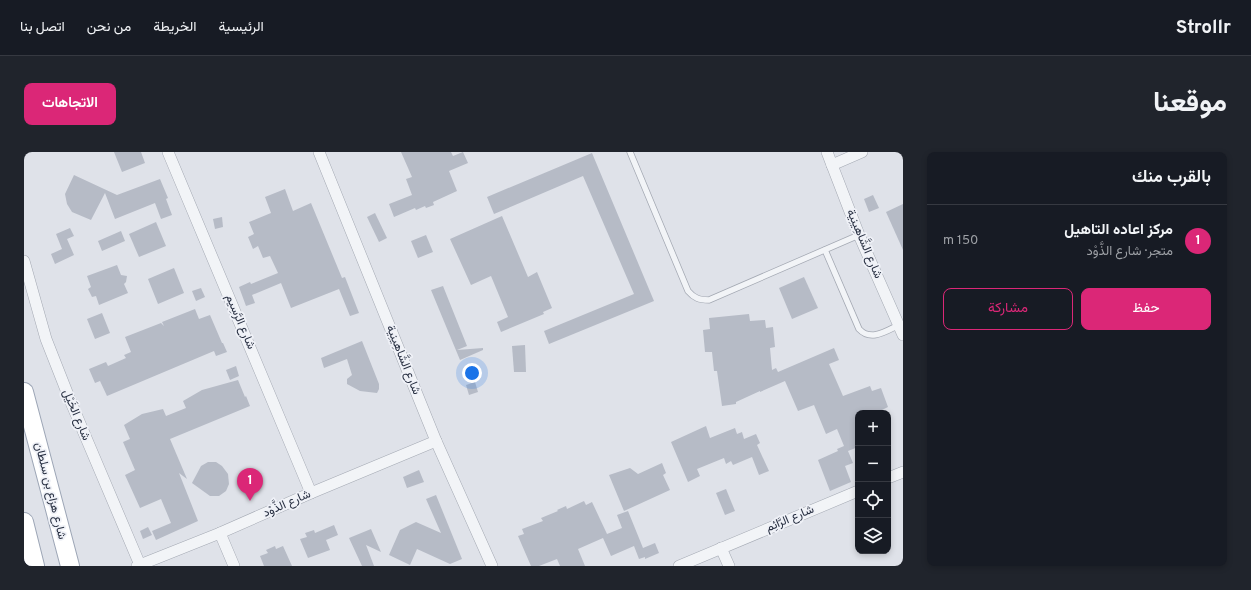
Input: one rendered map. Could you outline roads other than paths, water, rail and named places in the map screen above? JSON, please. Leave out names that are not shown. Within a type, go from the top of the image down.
[{"type":"main road","name":"شارع هزاع بن سلطان","points":[[24,392],[71,562]]},
{"type":"main road","points":[[24,522],[35,566]]},
{"type":"street","name":"شارع الرَّسِيم","points":[[168,152],[311,493]]},
{"type":"street","name":"شارع الشَّاهِينِية","points":[[319,152],[436,441],[492,566]]},
{"type":"street","name":"شارع الشَّاهِينِية","points":[[826,152],[859,236],[901,330]]},
{"type":"street","points":[[832,164],[862,152]]},
{"type":"street","name":"شارع الخَيْل","points":[[24,261],[46,339],[138,565]]},
{"type":"street","name":"شارع الذَّوْد","points":[[138,565],[220,533],[436,441]]},
{"type":"street","points":[[891,477],[903,472]]},
{"type":"street","name":"شارع الرَّائِم","points":[[679,566],[855,492]]},
{"type":"street","points":[[220,533],[234,566]]},
{"type":"street","points":[[722,548],[729,566]]},
{"type":"lane","points":[[630,152],[688,291],[693,297],[701,300],[709,300],[859,236]]},
{"type":"lane","points":[[825,250],[859,329],[864,334],[870,336],[901,330]]},
{"type":"place","name":"مركز اعاده التاهيل","points":[[250,501]]}]
